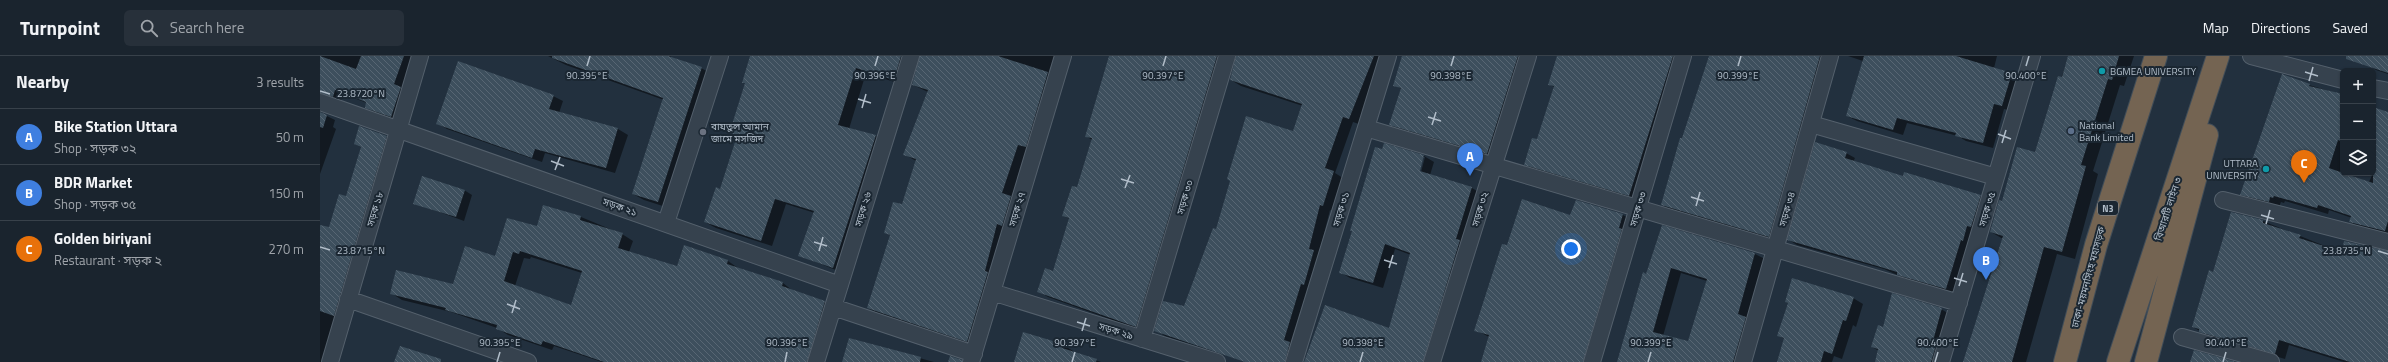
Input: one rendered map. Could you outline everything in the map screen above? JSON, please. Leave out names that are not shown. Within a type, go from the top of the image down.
[{"type":"highway","name":"ঢাকা-ময়মনসিংহ মহাসড়ক","points":[[2065,362],[2096,245],[2156,56]]},
{"type":"highway","name":"বিআরটি লাইন ৩","points":[[2118,362],[2218,56]]},
{"type":"highway","points":[[2146,362],[2204,144],[2234,56]]},
{"type":"street","name":"সড়ক ১৮","points":[[330,362],[420,56]]},
{"type":"street","points":[[666,223],[720,56]]},
{"type":"street","name":"সড়ক ২৬","points":[[816,362],[910,56]]},
{"type":"street","name":"সড়ক ৩০","points":[[1142,339],[1227,56]]},
{"type":"street","name":"সড়ক ৩১","points":[[1294,362],[1388,56]]},
{"type":"street","name":"সড়ক ৩২","points":[[1432,362],[1528,56]]},
{"type":"street","name":"সড়ক ৩৩","points":[[1592,362],[1683,56]]},
{"type":"street","name":"সড়ক ৩৪","points":[[1743,362],[1830,56]]},
{"type":"street","name":"সড়ক ৩৫","points":[[1942,362],[2032,56]]},
{"type":"street","name":"সড়ক ২৭","points":[[973,358],[1057,57]]},
{"type":"street","points":[[2257,58],[2340,79]]},
{"type":"street","points":[[2376,89],[2388,92]]},
{"type":"street","name":"সড়ক ২১","points":[[320,102],[840,285]]},
{"type":"street","points":[[1811,124],[1996,178]]},
{"type":"street","points":[[1366,128],[1959,303]]},
{"type":"street","points":[[2223,200],[2388,242]]},
{"type":"street","name":"সড়ক ২৯","points":[[992,292],[1217,362]]},
{"type":"street","points":[[348,298],[528,362]]},
{"type":"street","points":[[833,308],[973,358]]},
{"type":"street","points":[[2182,337],[2271,362]]},
{"type":"building","points":[[320,56],[356,69],[361,56],[404,56],[394,84],[401,87],[391,117],[365,108],[366,102],[335,90],[333,97],[320,93]]},
{"type":"building","points":[[552,56],[668,56],[702,67],[658,202],[632,194],[663,98],[552,58]]},
{"type":"building","points":[[750,56],[901,56],[894,80],[856,68],[838,125],[876,135],[833,268],[798,256],[814,211],[775,199],[761,241],[704,222],[716,187],[720,189],[736,139],[730,131],[745,83],[742,83]]},
{"type":"building","points":[[920,56],[998,56],[1048,72],[1026,147],[1018,145],[1002,193],[1011,196],[1002,226],[997,224],[985,271],[988,272],[967,342],[867,308],[890,235],[884,233],[893,202],[902,204],[916,159],[903,155],[928,90],[912,85]]},
{"type":"building","points":[[1109,56],[1217,56],[1136,327],[1037,292],[1045,268],[1053,271],[1069,218],[1062,216],[1072,186],[1077,187],[1092,138],[1085,137]]},
{"type":"building","points":[[1236,56],[1374,56],[1349,119],[1343,117],[1325,168],[1334,171],[1323,206],[1320,205],[1309,249],[1314,250],[1304,285],[1301,284],[1284,340],[1290,342],[1285,362],[1245,362],[1154,331],[1163,301],[1184,306],[1213,228],[1216,229],[1230,181],[1227,179],[1246,116],[1293,131],[1302,104],[1230,80]]},
{"type":"building","points":[[1402,56],[1518,56],[1487,154],[1389,125],[1401,88],[1393,86]]},
{"type":"building","points":[[1557,56],[1673,56],[1629,196],[1524,165],[1532,138],[1537,139],[1554,86],[1548,85]]},
{"type":"building","points":[[1709,56],[1820,56],[1769,237],[1661,205],[1680,138],[1682,138]]},
{"type":"building","points":[[1864,56],[1956,56],[2012,73],[2002,106],[1994,104],[1983,143],[1955,136],[1956,133],[1897,118],[1893,130],[1846,116]]},
{"type":"building","points":[[2068,56],[2119,56],[2112,80],[2108,79],[2081,165],[2086,166],[2062,252],[2044,247],[2012,362],[1963,362],[2003,236],[1990,232],[1999,200],[2002,201],[2017,147],[2035,152],[2058,76],[2062,77]]},
{"type":"building","points":[[2346,56],[2388,56],[2388,73],[2376,68],[2346,59]]},
{"type":"building","points":[[458,61],[554,95],[549,109],[618,128],[606,168],[535,149],[532,158],[436,124]]},
{"type":"building","points":[[2282,74],[2310,84],[2309,86],[2340,93],[2340,141],[2338,140],[2329,168],[2340,172],[2340,176],[2352,176],[2373,183],[2373,176],[2376,176],[2376,108],[2388,112],[2388,221],[2385,231],[2349,222],[2351,216],[2318,205],[2317,208],[2274,196],[2273,198],[2270,197],[2269,202],[2240,195]]},
{"type":"building","points":[[320,112],[327,115],[323,128],[320,127]]},
{"type":"building","points":[[359,126],[387,136],[334,316],[320,311],[320,225],[329,227],[339,194],[346,196],[361,147],[354,144]]},
{"type":"building","points":[[1815,142],[1847,152],[1845,158],[1903,176],[1904,172],[1981,195],[1971,227],[1967,226],[1963,241],[1961,240],[1946,289],[1897,275],[1897,272],[1787,240]]},
{"type":"building","points":[[1384,143],[1424,155],[1420,171],[1472,187],[1456,239],[1460,240],[1423,362],[1304,362],[1325,305],[1389,328],[1410,253],[1385,244],[1373,283],[1339,273],[1375,147],[1382,149]]},
{"type":"building","points":[[422,176],[465,190],[456,217],[413,204]]},
{"type":"building","points":[[1522,199],[1570,215],[1576,200],[1623,214],[1619,228],[1622,229],[1583,362],[1481,362],[1489,335],[1474,331],[1502,244],[1507,245]]},
{"type":"building","points":[[543,205],[581,216],[580,220],[623,233],[618,248],[677,266],[684,245],[728,260],[727,264],[783,282],[782,286],[825,301],[807,362],[604,362],[543,341],[541,345],[496,329],[497,325],[445,310],[446,308],[390,294],[396,270],[453,284],[465,246],[495,256],[507,218],[537,226]],"holes":[[[520,251],[582,271],[571,305],[504,281],[513,252],[519,254]]]},
{"type":"building","points":[[2231,212],[2263,220],[2263,223],[2301,235],[2299,238],[2342,252],[2344,241],[2388,251],[2388,362],[2350,362],[2279,340],[2275,354],[2199,332],[2199,329],[2192,327],[2209,270],[2213,272]]},
{"type":"building","points":[[1662,225],[1755,253],[1738,314],[1746,317],[1733,362],[1617,362],[1643,272],[1646,274]],"holes":[[[1671,268],[1707,279],[1688,341],[1653,332]]]},
{"type":"building","points":[[1792,278],[1854,297],[1846,321],[1843,320],[1832,354],[1824,351],[1821,362],[1777,362],[1784,338],[1777,336],[1788,303],[1785,302]]},
{"type":"building","points":[[1892,293],[1942,308],[1933,341],[1937,342],[1931,362],[1875,362],[1878,349],[1871,347],[1878,325],[1883,327]]},
{"type":"building","points":[[1023,332],[1063,344],[1062,348],[1097,359],[1096,362],[1014,362]]},
{"type":"building","points":[[849,338],[921,357],[920,362],[842,362]]},
{"type":"building","points":[[400,346],[441,359],[441,362],[394,362]]},
{"type":"building","points":[[2194,350],[2236,362],[2190,362]]},
{"type":"building","points":[[950,356],[962,360],[962,362],[948,362]]},
{"type":"place","name":"BGMEA UNIVERSITY","points":[[2102,71]]},
{"type":"place","name":"National Bank Limited","points":[[2071,131]]},
{"type":"place","name":"বায়তুল আমান জামে মসজিদ","points":[[703,132]]},
{"type":"place","name":"UTTARA UNIVERSITY","points":[[2266,169]]},
{"type":"place","name":"Bike Station Uttara","points":[[1470,176]]},
{"type":"place","name":"Golden biriyani","points":[[2304,183]]},
{"type":"place","name":"BDR Market","points":[[1986,280]]}]
